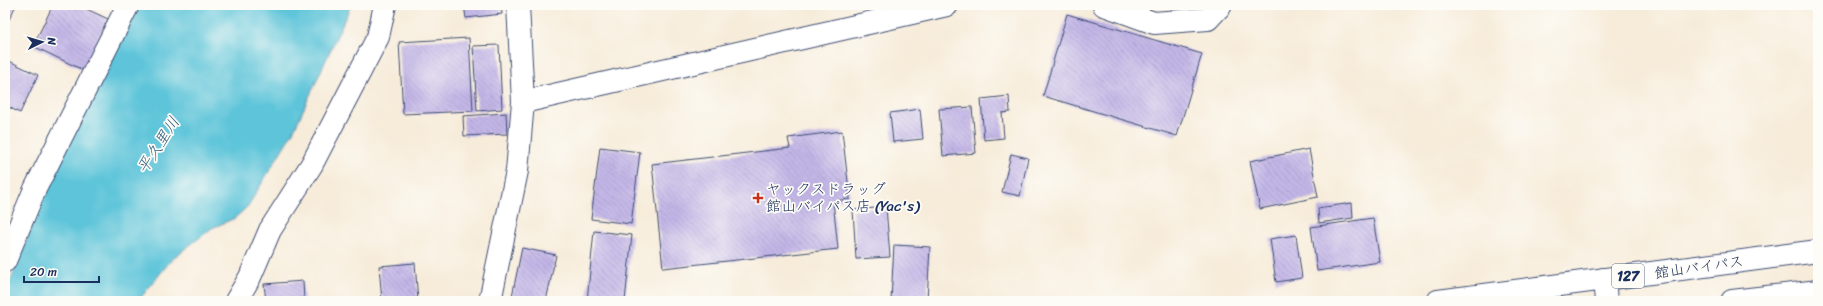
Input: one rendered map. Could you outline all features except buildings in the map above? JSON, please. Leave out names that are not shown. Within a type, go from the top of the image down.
[{"type":"main road","points":[[6,257],[35,189],[128,5]]},
{"type":"main road","points":[[236,301],[250,277],[270,230],[312,164],[378,37],[385,5]]},
{"type":"main road","points":[[490,301],[517,171],[523,102],[518,5]]},
{"type":"main road","points":[[523,102],[947,5]]},
{"type":"main road","points":[[1104,5],[1154,23],[1208,19],[1221,5]]},
{"type":"main road","name":"館山バイパス","points":[[1438,301],[1818,251]]},
{"type":"main road","points":[[1604,279],[1606,301]]},
{"type":"main road","points":[[1732,301],[1818,291]]},
{"type":"water","name":"平久里川","points":[[139,5],[351,5],[294,130],[248,206],[235,218],[212,228],[173,258],[138,301],[5,301],[5,295],[51,178]]},
{"type":"place","name":"ヤックスドラッグ 館山バイパス店 (Yac's)","points":[[758,198]]}]
